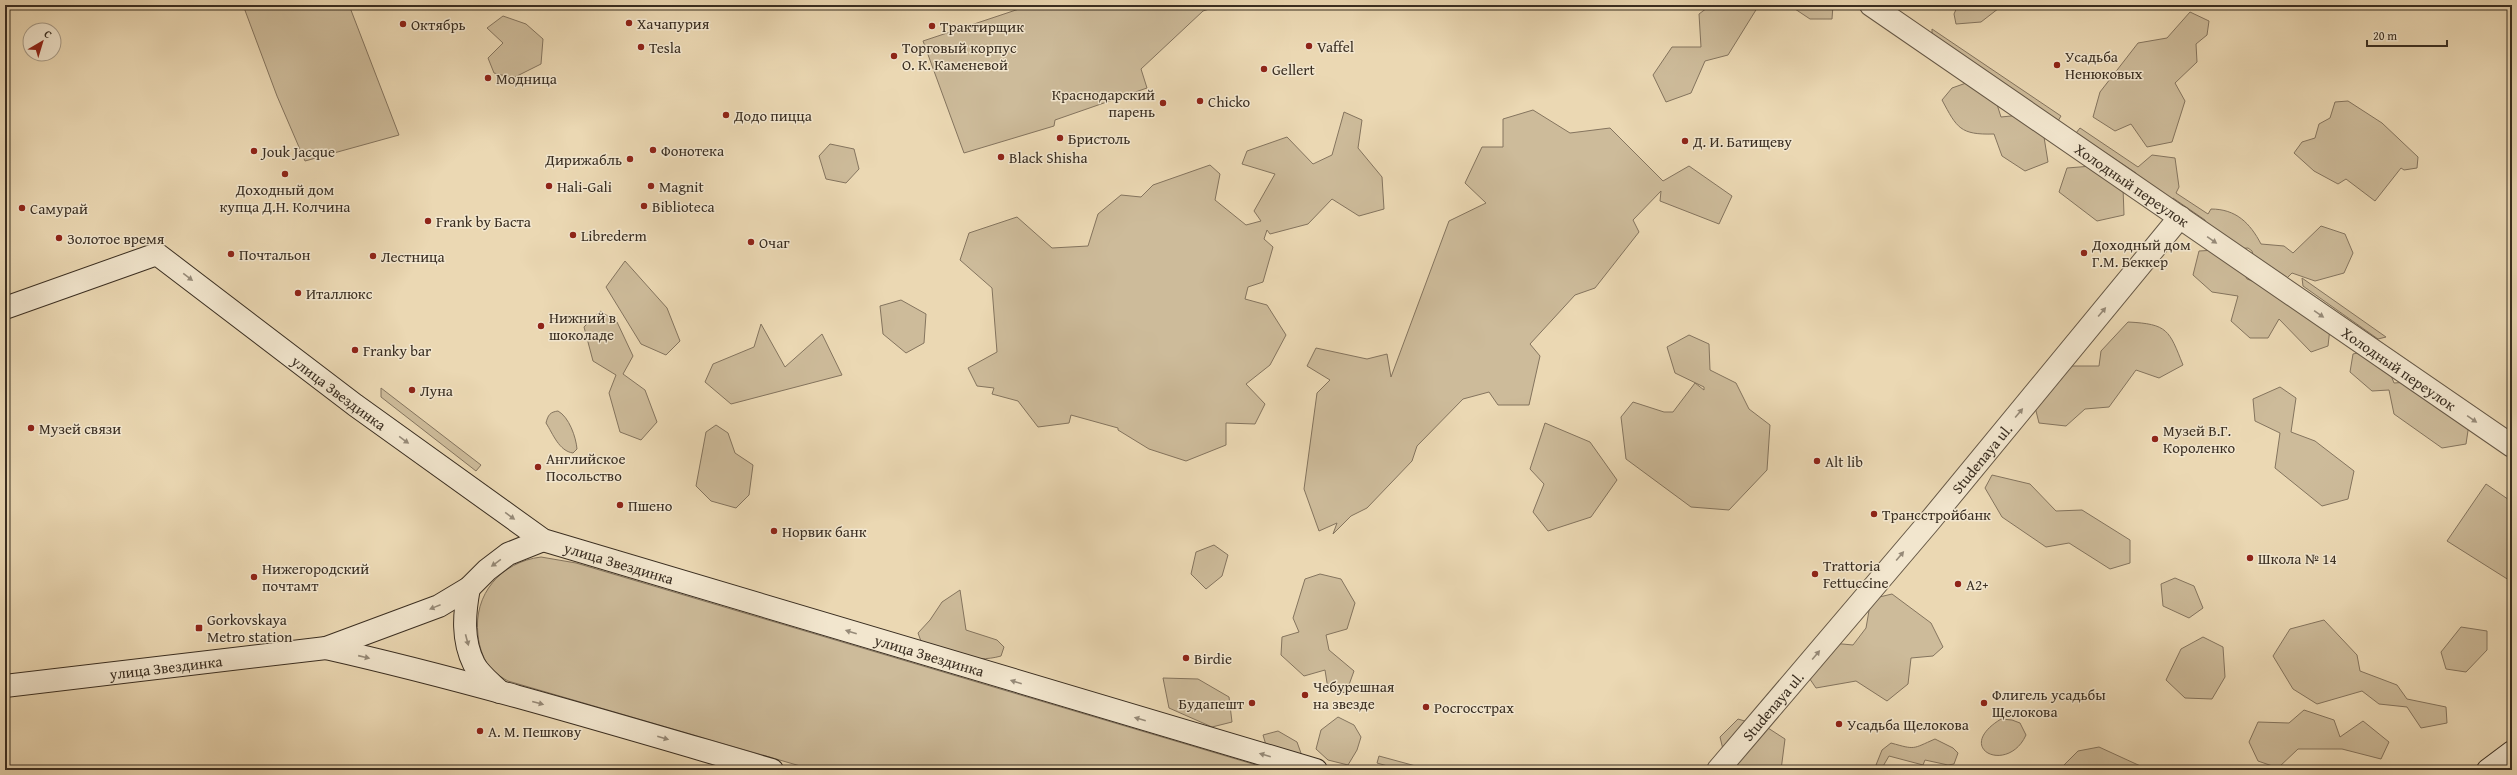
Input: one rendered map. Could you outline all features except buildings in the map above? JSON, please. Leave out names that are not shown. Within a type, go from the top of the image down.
[{"type":"street","name":"Холодный переулок","points":[[1871,5],[2512,446]]},
{"type":"street","name":"Studenaya ul.","points":[[1718,770],[1924,528],[2180,218]]},
{"type":"street","name":"улица Звездинка","points":[[5,308],[157,254],[355,405],[543,540],[1316,770]]},
{"type":"street","name":"улица Звездинка","points":[[5,686],[326,648],[439,606],[469,588],[486,570],[508,554],[543,540]]},
{"type":"street","points":[[469,588],[464,612],[465,636],[474,665],[501,693]]},
{"type":"street","name":"улица Звездинка","points":[[326,648],[395,664],[772,770]]},
{"type":"street","points":[[2488,770],[2512,752]]},
{"type":"shaded area","points":[[243,5],[349,5],[399,135],[305,161],[277,96]]},
{"type":"shaded area","points":[[1031,5],[1222,5],[1203,11],[1141,69],[1147,88],[1055,120],[1054,126],[964,153],[923,41]]},
{"type":"shaded area","points":[[1711,5],[1759,5],[1728,55],[1705,61],[1691,93],[1666,102],[1653,75],[1672,47],[1701,47],[1699,14]]},
{"type":"shaded area","points":[[1789,5],[1833,5],[1832,19],[1810,19]]},
{"type":"shaded area","points":[[1958,5],[2003,5],[1981,22],[1956,24],[1954,14]]},
{"type":"shaded area","points":[[2190,12],[2209,21],[2207,35],[2196,44],[2197,62],[2175,83],[2185,101],[2172,142],[2147,147],[2131,124],[2115,131],[2093,117],[2100,92],[2138,43],[2167,38]]},
{"type":"shaded area","points":[[503,16],[526,24],[543,39],[541,64],[513,78],[494,73],[488,58],[503,43],[487,28]]},
{"type":"shaded area","points":[[1932,29],[2061,116],[2058,121],[1932,36]]},
{"type":"shaded area","points":[[1969,82],[1995,98],[2001,117],[2021,115],[2044,137],[2048,162],[2025,171],[2002,156],[1994,134],[1974,133],[1967,131],[1956,123],[1942,100],[1952,88]]},
{"type":"shaded area","points":[[2348,101],[2382,123],[2418,157],[2417,168],[2404,170],[2401,168],[2375,201],[2346,179],[2338,184],[2314,171],[2294,153],[2302,142],[2315,138],[2319,124],[2330,118],[2335,102]]},
{"type":"shaded area","points":[[1533,110],[1570,133],[1610,128],[1663,181],[1689,166],[1732,196],[1719,224],[1660,201],[1661,191],[1633,220],[1639,232],[1595,288],[1575,295],[1530,344],[1540,356],[1529,405],[1498,405],[1489,392],[1463,399],[1417,446],[1412,461],[1367,508],[1351,516],[1333,534],[1337,523],[1319,531],[1304,489],[1317,393],[1330,380],[1307,366],[1316,348],[1367,359],[1387,354],[1391,377],[1449,221],[1486,203],[1465,183],[1482,147],[1503,147],[1503,119]]},
{"type":"shaded area","points":[[1344,112],[1362,120],[1358,148],[1382,177],[1384,209],[1359,216],[1332,199],[1308,224],[1270,234],[1267,230],[1264,239],[1273,247],[1263,282],[1248,287],[1245,299],[1267,305],[1286,335],[1270,365],[1246,384],[1265,404],[1255,424],[1226,423],[1226,445],[1186,461],[1149,449],[1118,430],[1118,428],[1071,415],[1069,423],[1038,427],[1018,401],[992,394],[994,388],[977,386],[968,368],[997,352],[992,288],[960,260],[969,233],[1017,217],[1052,248],[1088,246],[1098,214],[1121,195],[1141,197],[1153,185],[1210,165],[1220,174],[1215,200],[1246,225],[1261,221],[1254,211],[1275,174],[1242,164],[1247,151],[1287,137],[1313,164],[1332,155]]},
{"type":"shaded area","points":[[2080,128],[2138,167],[2152,155],[2175,158],[2179,187],[2176,193],[2208,214],[2211,209],[2228,212],[2235,215],[2247,224],[2257,236],[2261,244],[2284,246],[2293,253],[2321,226],[2345,234],[2353,253],[2344,273],[2315,281],[2292,273],[2284,281],[2255,263],[2252,251],[2248,248],[2235,249],[2207,229],[2205,220],[2173,198],[2171,201],[2134,189],[2136,173],[2076,133]]},
{"type":"shaded area","points":[[830,144],[854,149],[859,169],[846,183],[826,179],[819,156]]},
{"type":"shaded area","points":[[2092,166],[2123,187],[2124,215],[2097,221],[2059,192],[2067,168]]},
{"type":"shaded area","points":[[2216,250],[2239,263],[2247,279],[2286,294],[2330,328],[2328,346],[2311,352],[2279,319],[2268,338],[2250,338],[2231,321],[2238,296],[2212,292],[2193,275],[2199,251]]},
{"type":"shaded area","points":[[625,261],[667,308],[680,341],[666,355],[641,344],[606,287]]},
{"type":"shaded area","points":[[2302,278],[2386,337],[2378,339],[2303,286]]},
{"type":"shaded area","points":[[901,300],[926,314],[924,343],[906,353],[883,334],[880,306]]},
{"type":"shaded area","points":[[600,311],[617,322],[633,356],[623,374],[645,390],[657,422],[641,440],[620,432],[609,393],[616,375],[593,361],[584,327]]},
{"type":"shaded area","points":[[2128,322],[2152,325],[2165,331],[2174,344],[2183,365],[2159,378],[2136,370],[2109,407],[2085,409],[2066,426],[2039,423],[2034,403],[2072,366],[2099,366],[2101,351]]},
{"type":"shaded area","points":[[761,324],[785,367],[822,334],[842,375],[731,404],[705,382],[713,364],[754,347]]},
{"type":"shaded area","points":[[1689,335],[1709,344],[1710,370],[1736,383],[1749,409],[1770,425],[1767,470],[1729,510],[1691,507],[1626,459],[1621,417],[1633,402],[1664,412],[1673,412],[1695,383],[1704,390],[1704,387],[1675,373],[1667,347]]},
{"type":"shaded area","points":[[2365,351],[2387,365],[2394,383],[2409,382],[2469,424],[2466,444],[2442,448],[2394,414],[2389,390],[2372,391],[2350,372],[2353,354]]},
{"type":"shaded area","points":[[2280,387],[2296,398],[2291,432],[2315,441],[2354,471],[2348,499],[2322,506],[2275,468],[2280,433],[2255,421],[2253,399]]},
{"type":"shaded area","points":[[381,388],[481,465],[476,471],[381,397]]},
{"type":"shaded area","points":[[558,411],[569,422],[573,433],[577,449],[573,453],[568,452],[560,446],[546,423],[550,414]]},
{"type":"shaded area","points":[[1545,423],[1590,442],[1617,480],[1591,517],[1548,531],[1533,512],[1544,484],[1530,469]]},
{"type":"shaded area","points":[[716,425],[728,433],[735,453],[753,465],[749,495],[736,508],[711,501],[696,486],[706,432]]},
{"type":"shaded area","points":[[1992,475],[2030,484],[2056,511],[2082,510],[2130,540],[2130,563],[2110,569],[2069,543],[2046,547],[2002,517],[1985,488]]},
{"type":"shaded area","points":[[2486,484],[2512,502],[2512,582],[2447,541]]},
{"type":"shaded area","points":[[1214,545],[1228,555],[1222,576],[1206,589],[1191,574],[1196,552]]},
{"type":"shaded area","points":[[541,557],[576,563],[1273,770],[814,770],[508,681],[493,671],[482,654],[478,635],[480,606],[485,594],[493,582],[502,573],[527,560]]},
{"type":"shaded area","points":[[1320,574],[1341,579],[1355,603],[1347,629],[1326,635],[1329,650],[1354,671],[1346,693],[1328,689],[1325,670],[1304,676],[1281,655],[1282,637],[1299,632],[1293,618],[1305,579]]},
{"type":"shaded area","points":[[2175,578],[2194,586],[2203,608],[2189,618],[2163,606],[2161,584]]},
{"type":"shaded area","points":[[960,590],[966,630],[997,640],[1004,647],[1001,656],[981,659],[971,658],[951,654],[922,644],[918,633],[930,620],[942,602]]},
{"type":"shaded area","points":[[1892,594],[1931,623],[1943,647],[1933,656],[1911,658],[1908,684],[1887,701],[1856,681],[1816,688],[1803,669],[1821,642],[1853,645],[1866,628],[1871,599]]},
{"type":"shaded area","points":[[2324,620],[2357,655],[2360,671],[2397,685],[2407,699],[2446,707],[2447,723],[2421,728],[2407,707],[2379,704],[2362,691],[2317,704],[2293,689],[2273,656],[2290,629]]},
{"type":"shaded area","points":[[2461,627],[2487,631],[2487,650],[2466,672],[2446,669],[2441,652]]},
{"type":"shaded area","points":[[2203,637],[2223,647],[2225,677],[2212,699],[2185,698],[2166,680],[2181,649]]},
{"type":"shaded area","points":[[1163,678],[1198,679],[1229,697],[1232,722],[1212,727],[1169,708]]},
{"type":"shaded area","points":[[2304,710],[2334,720],[2340,737],[2363,721],[2389,742],[2381,759],[2342,749],[2298,749],[2278,768],[2258,761],[2249,742],[2258,722],[2289,723]]},
{"type":"shaded area","points":[[1338,717],[1354,725],[1361,737],[1357,750],[1348,765],[1328,760],[1316,749],[1321,730]]},
{"type":"shaded area","points":[[1738,719],[1768,728],[1785,739],[1781,770],[1728,770],[1720,737]]},
{"type":"shaded area","points":[[2001,719],[2012,720],[2020,723],[2026,735],[2018,747],[2008,754],[1997,755],[1988,753],[1983,748],[1982,740],[1987,730]]},
{"type":"shaded area","points":[[1278,731],[1297,742],[1302,756],[1268,752],[1263,735]]},
{"type":"shaded area","points":[[1935,739],[1953,748],[1958,753],[1954,764],[1948,765],[1925,760],[1923,765],[1889,756],[1882,768],[1876,765],[1882,750],[1891,743],[1905,747],[1918,747]]},
{"type":"shaded area","points":[[2099,747],[2147,769],[2169,766],[2174,770],[2063,770],[2064,765],[2078,751]]},
{"type":"shaded area","points":[[1379,756],[1423,768],[1422,770],[1393,770],[1391,767],[1377,763]]},
{"type":"place","name":"Хачапурия","points":[[629,23]]},
{"type":"place","name":"Октябрь","points":[[403,24]]},
{"type":"place","name":"Трактирщик","points":[[932,26]]},
{"type":"place","name":"Vaffel","points":[[1309,46]]},
{"type":"place","name":"Tesla","points":[[641,47]]},
{"type":"place","name":"Торговый корпус О. К. Каменевой","points":[[894,56]]},
{"type":"place","name":"Усадьба Ненюковых","points":[[2057,65]]},
{"type":"place","name":"Gellert","points":[[1264,69]]},
{"type":"place","name":"Модница","points":[[488,78]]},
{"type":"place","name":"Chicko","points":[[1200,101]]},
{"type":"place","name":"Краснодарский парень","points":[[1163,103]]},
{"type":"place","name":"Додо пицца","points":[[726,115]]},
{"type":"place","name":"Бристоль","points":[[1060,138]]},
{"type":"place","name":"Д. И. Батищеву","points":[[1685,141]]},
{"type":"place","name":"Фонотека","points":[[653,150]]},
{"type":"place","name":"Jouk Jacque","points":[[254,151]]},
{"type":"place","name":"Black Shisha","points":[[1001,157]]},
{"type":"place","name":"Дирижабль","points":[[630,159]]},
{"type":"place","name":"Доходный дом купца Д.Н. Колчина","points":[[285,174]]},
{"type":"place","name":"Hali-Gali","points":[[549,186]]},
{"type":"place","name":"Magnit","points":[[651,186]]},
{"type":"place","name":"Biblioteca","points":[[644,206]]},
{"type":"place","name":"Самурай","points":[[22,208]]},
{"type":"place","name":"Frank by Баста","points":[[428,221]]},
{"type":"place","name":"Librederm","points":[[573,235]]},
{"type":"place","name":"Золотое время","points":[[59,238]]},
{"type":"place","name":"Очаг","points":[[751,242]]},
{"type":"place","name":"Доходный дом Г.М. Беккер","points":[[2084,253]]},
{"type":"place","name":"Почтальон","points":[[231,254]]},
{"type":"place","name":"Лестница","points":[[373,256]]},
{"type":"place","name":"Италлюкс","points":[[298,293]]},
{"type":"place","name":"Нижний в шоколаде","points":[[541,326]]},
{"type":"place","name":"Franky bar","points":[[355,350]]},
{"type":"place","name":"Луна","points":[[412,390]]},
{"type":"place","name":"Музей связи","points":[[31,428]]},
{"type":"place","name":"Музей В.Г. Короленко","points":[[2155,439]]},
{"type":"place","name":"Alt lib","points":[[1817,461]]},
{"type":"place","name":"Английское Посольство","points":[[538,467]]},
{"type":"place","name":"Пшено","points":[[620,505]]},
{"type":"place","name":"Трансстройбанк","points":[[1874,514]]},
{"type":"place","name":"Норвик банк","points":[[774,531]]},
{"type":"place","name":"Школа № 14","points":[[2250,558]]},
{"type":"place","name":"Trattoria Fettuccine","points":[[1815,574]]},
{"type":"place","name":"Нижегородский почтамт","points":[[254,577]]},
{"type":"place","name":"А2+","points":[[1958,584]]},
{"type":"place","name":"Gorkovskaya Metro station","points":[[199,628]]},
{"type":"place","name":"Birdie","points":[[1186,658]]},
{"type":"place","name":"Чебурешная на звезде","points":[[1305,695]]},
{"type":"place","name":"Будапешт","points":[[1252,703]]},
{"type":"place","name":"Флигель усадьбы Щелокова","points":[[1984,703]]},
{"type":"place","name":"Росгосстрах","points":[[1426,707]]},
{"type":"place","name":"Усадьба Щелокова","points":[[1839,724]]},
{"type":"place","name":"А. М. Пешкову","points":[[480,731]]}]
